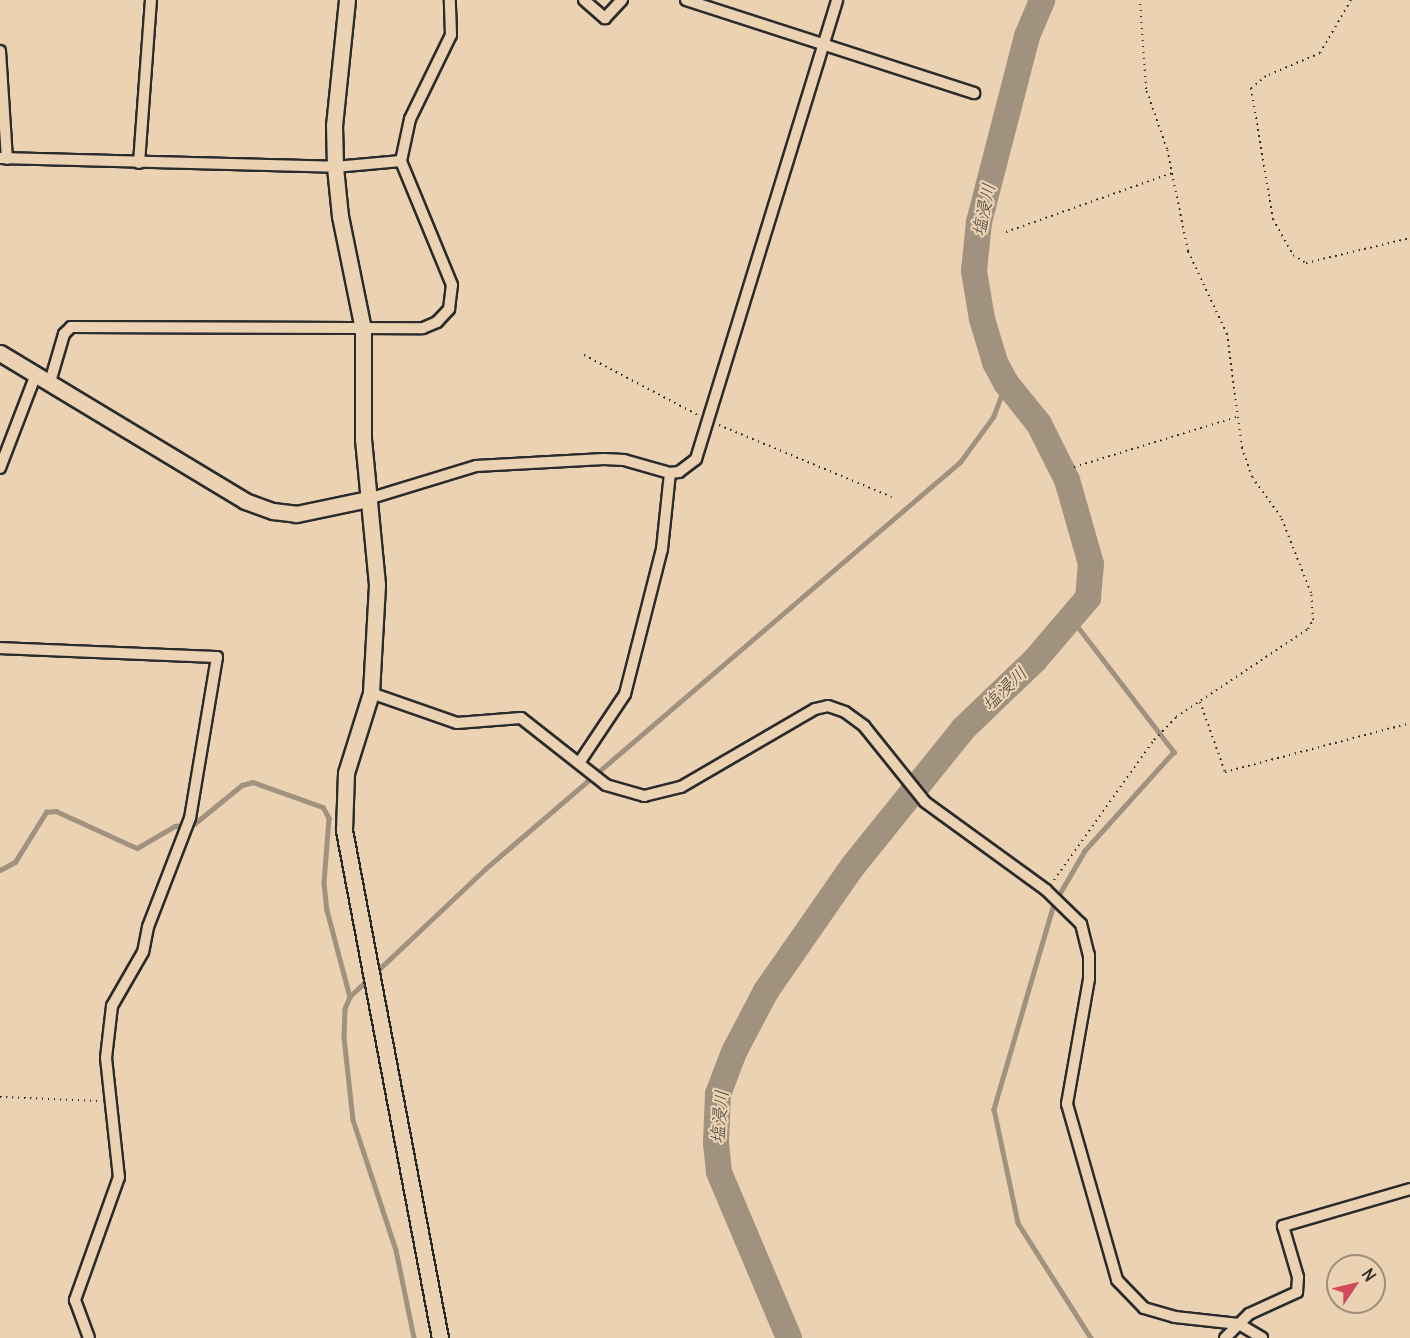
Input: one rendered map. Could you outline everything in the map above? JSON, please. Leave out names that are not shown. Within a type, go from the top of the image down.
[{"type":"street","points":[[139,163],[151,0]]},
{"type":"street","points":[[347,0],[334,125],[335,167],[363,329],[363,440],[377,585],[371,693],[346,773],[343,797],[344,830],[440,1338]]},
{"type":"street","points":[[50,382],[64,334],[71,327],[423,328],[449,309],[452,285],[447,264],[410,190],[401,162],[410,120],[451,35],[450,0]]},
{"type":"street","points":[[584,0],[604,18],[622,0]]},
{"type":"street","points":[[686,0],[974,93]]},
{"type":"street","points":[[0,353],[245,501],[273,511],[296,514],[368,499],[476,466],[496,464],[604,459],[624,460],[670,473],[679,472],[696,459],[837,0]]},
{"type":"street","points":[[0,51],[4,159],[335,167],[401,162]]},
{"type":"street","points":[[0,468],[36,375]]},
{"type":"street","points":[[579,763],[625,694],[662,549],[670,473]]},
{"type":"street","points":[[0,648],[217,657],[190,818],[148,927],[143,952],[112,1006],[106,1058],[119,1177],[75,1300],[89,1338]]},
{"type":"street","points":[[371,693],[457,723],[520,718],[606,785],[644,796],[681,787],[786,724],[828,706],[845,712],[864,726],[925,802],[1046,890],[1069,910],[1086,938],[1089,979],[1067,1104],[1117,1280],[1144,1308],[1175,1317],[1239,1324],[1262,1338]]},
{"type":"street","points":[[1225,1338],[1249,1314],[1298,1292],[1298,1277],[1283,1226],[1410,1189]]},
{"type":"path","points":[[1046,890],[1154,740],[1176,717],[1308,629],[1313,620],[1311,593],[1281,517],[1252,477],[1242,448],[1240,416],[1227,333],[1188,250],[1173,172],[1146,89],[1140,0]]},
{"type":"path","points":[[1351,0],[1320,53],[1266,76],[1251,88],[1273,219],[1293,255],[1306,263],[1410,238]]},
{"type":"path","points":[[1005,232],[1173,172]]},
{"type":"path","points":[[584,355],[708,420],[892,497]]},
{"type":"path","points":[[1074,467],[1240,416]]},
{"type":"path","points":[[1200,702],[1225,772],[1410,723]]},
{"type":"path","points":[[0,1097],[109,1101]]},
{"type":"waterway","name":"塩浸川","points":[[789,1338],[719,1172],[716,1143],[718,1094],[734,1052],[766,991],[853,866],[963,729],[1035,660],[1088,598],[1091,564],[1067,480],[1039,424],[1006,383],[995,362],[982,319],[974,271],[979,222],[1027,36],[1042,0]]},
{"type":"waterway","points":[[374,974],[485,869],[960,462],[993,417],[1006,383]]},
{"type":"waterway","points":[[1072,619],[1174,752],[1085,851],[1054,904],[994,1109],[1018,1223],[1091,1338]]},
{"type":"waterway","points":[[0,870],[15,862],[46,812],[56,811],[137,848],[175,826],[194,824],[242,785],[253,782],[323,807],[329,818],[324,883],[327,910],[350,997]]},
{"type":"waterway","points":[[368,980],[350,997],[345,1009],[344,1037],[353,1120],[396,1250],[414,1338]]}]
